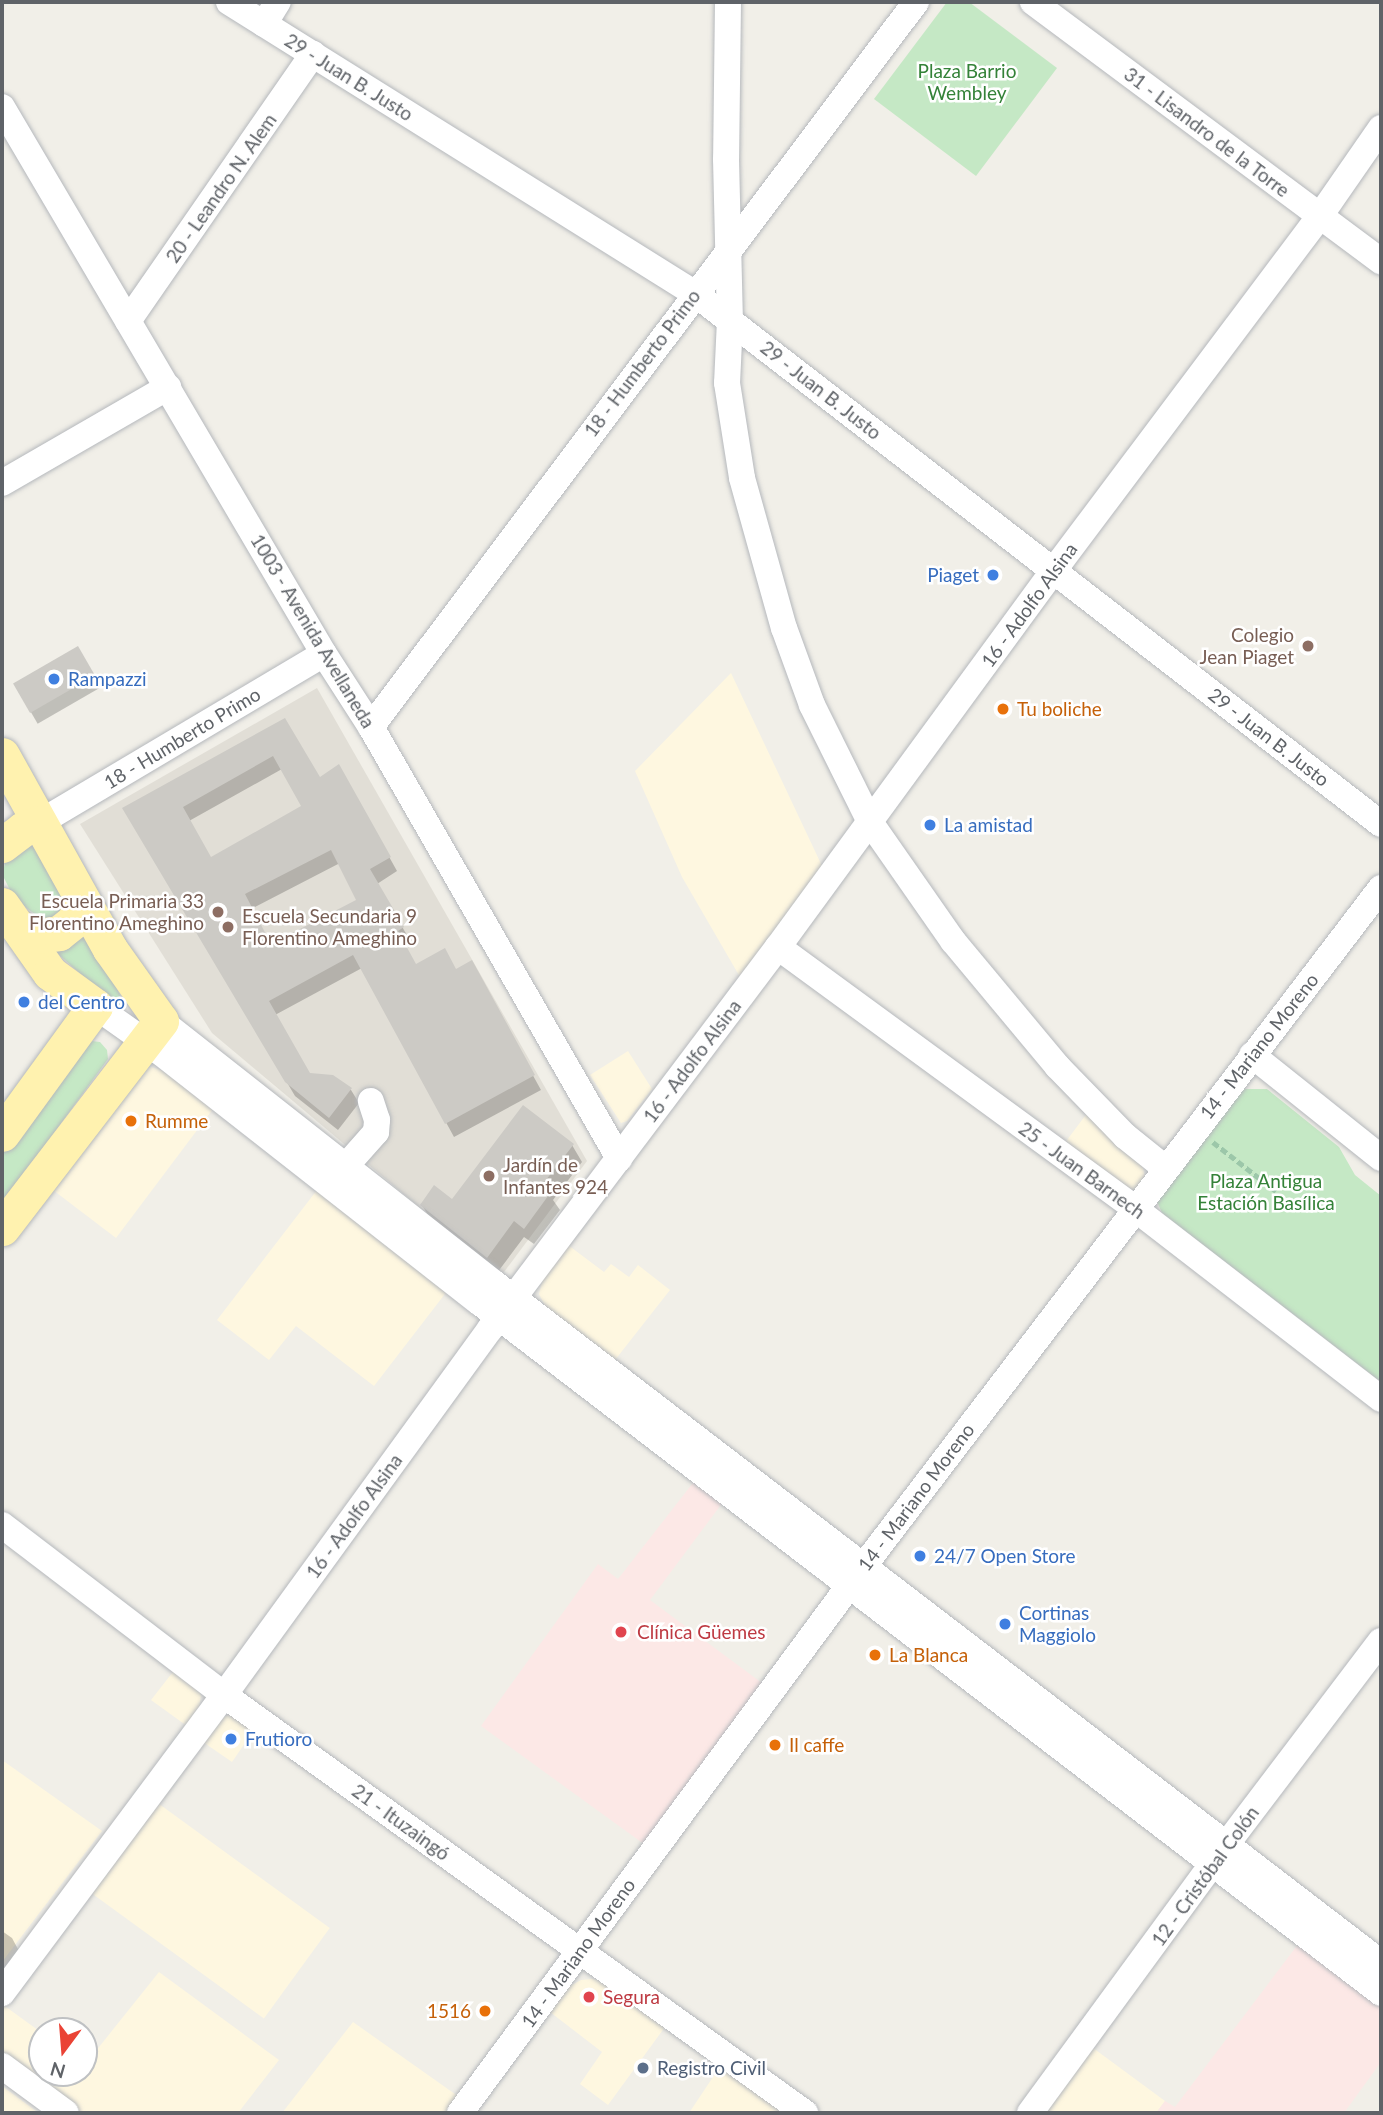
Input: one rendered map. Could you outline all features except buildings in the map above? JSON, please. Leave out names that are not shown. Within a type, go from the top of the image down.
[{"type":"main road","points":[[2,755],[153,1031],[2,1228]]},
{"type":"main road","points":[[2,845],[23,829],[39,823]]},
{"type":"main road","points":[[7,923],[37,936],[59,933],[75,920],[81,900]]},
{"type":"main road","points":[[2,1135],[95,1006],[50,973],[7,923]]},
{"type":"street","name":"29 - Juan B. Justo","points":[[229,2],[271,13],[313,54],[694,293],[1381,824]]},
{"type":"street","points":[[728,2],[726,159],[730,320],[727,383],[743,478],[784,628],[812,705],[870,822],[953,941],[1057,1066],[1125,1136],[1165,1168]]},
{"type":"street","name":"18 - Humberto Primo","points":[[372,727],[694,293],[916,2]]},
{"type":"street","name":"31 - Lisandro de la Torre","points":[[1033,2],[1381,261]]},
{"type":"street","name":"20 - Leandro N. Alem","points":[[128,321],[313,54]]},
{"type":"street","name":"1003 - Avenida Avellaneda","points":[[2,107],[324,654],[372,727],[619,1159]]},
{"type":"street","name":"16 - Adolfo Alsina","points":[[2,1993],[224,1695],[506,1307],[778,947],[1054,570],[1320,216],[1381,128]]},
{"type":"street","points":[[2,482],[168,387]]},
{"type":"street","name":"18 - Humberto Primo","points":[[39,823],[324,654]]},
{"type":"street","name":"14 - Mariano Moreno","points":[[460,2113],[856,1576],[1134,1208],[1381,888]]},
{"type":"street","name":"25 - Juan Barnech","points":[[778,947],[1134,1208],[1381,1399]]},
{"type":"street","points":[[95,1006],[153,1031],[345,1167],[506,1307]]},
{"type":"street","points":[[153,1031],[506,1307],[1220,1855],[1381,1993]]},
{"type":"street","points":[[1252,1055],[1381,1158]]},
{"type":"street","points":[[345,1167],[376,1132],[377,1120],[371,1101]]},
{"type":"street","name":"21 - Ituzaingó","points":[[2,1525],[224,1695],[805,2113]]},
{"type":"street","name":"12 - Cristóbal Colón","points":[[1030,2113],[1381,1641]]},
{"type":"street","points":[[1220,1855],[1381,1963]]},
{"type":"street","points":[[2,2066],[65,2113]]},
{"type":"path","points":[[1196,1129],[1276,1191]]},
{"type":"shaded area","points":[[731,673],[823,868],[740,977],[682,877],[635,771]]},
{"type":"shaded area","points":[[317,688],[587,1161],[501,1276],[212,1033],[80,824]]},
{"type":"shaded area","points":[[628,1051],[652,1089],[627,1121],[621,1123],[590,1075]]},
{"type":"shaded area","points":[[151,1067],[164,1071],[213,1109],[116,1238],[49,1187],[140,1071]]},
{"type":"shaded area","points":[[1088,1112],[1142,1163],[1145,1177],[1134,1190],[1124,1191],[1064,1144]]},
{"type":"shaded area","points":[[317,1190],[448,1290],[374,1386],[296,1326],[269,1360],[217,1320]]},
{"type":"shaded area","points":[[568,1245],[604,1272],[611,1264],[629,1277],[638,1265],[670,1290],[615,1360],[546,1308],[539,1294],[543,1278]]},
{"type":"shaded area","name":"Clínica Güemes","points":[[696,1479],[723,1502],[650,1600],[766,1686],[648,1847],[481,1726],[598,1564],[618,1579]]},
{"type":"shaded area","points":[[176,1668],[198,1688],[201,1696],[199,1707],[187,1726],[151,1700]]},
{"type":"shaded area","points":[[221,1717],[237,1717],[254,1730],[232,1762],[203,1742]]},
{"type":"shaded area","points":[[2,1760],[102,1831],[2,1962]]},
{"type":"shaded area","points":[[155,1801],[330,1928],[264,2019],[89,1892]]},
{"type":"shaded area","points":[[1299,1943],[1381,2006],[1381,2062],[1344,2113],[1156,2113],[1165,2101],[1175,2107]]},
{"type":"shaded area","points":[[159,1972],[279,2060],[238,2113],[81,2113],[46,2087],[98,2087],[98,2048]]},
{"type":"shaded area","points":[[581,1980],[601,1981],[665,2027],[608,2105],[580,2084],[602,2052],[550,2012],[570,1986]]},
{"type":"shaded area","points":[[2,2004],[28,2023],[28,2073],[2,2054]]},
{"type":"shaded area","points":[[353,2022],[462,2099],[452,2113],[282,2113]]},
{"type":"shaded area","points":[[1089,2045],[1165,2101],[1156,2113],[1038,2113]]},
{"type":"shaded area","points":[[721,2065],[790,2113],[689,2113]]},
{"type":"shaded area","points":[[2,2086],[36,2111],[2,2113]]},
{"type":"green space","name":"Plaza Barrio Wembley","points":[[947,2],[969,2],[1057,68],[976,176],[874,99]]},
{"type":"green space","points":[[19,842],[38,842],[73,901],[56,918],[44,920],[29,910],[13,896],[2,874],[8,853]]},
{"type":"green space","points":[[85,925],[121,997],[122,1003],[118,1007],[48,945]]},
{"type":"green space","points":[[83,1040],[100,1042],[107,1050],[108,1059],[2,1204],[2,1148]]},
{"type":"green space","name":"Plaza Antigua Estación Basílica","points":[[1244,1089],[1267,1089],[1339,1147],[1355,1175],[1381,1196],[1381,1382],[1162,1213],[1156,1199]]},
{"type":"place","name":"Piaget","points":[[993,575]]},
{"type":"place","name":"Colegio Jean Piaget","points":[[1308,646]]},
{"type":"place","name":"Rampazzi","points":[[54,679]]},
{"type":"place","name":"Tu boliche","points":[[1003,709]]},
{"type":"place","name":"La amistad","points":[[930,825]]},
{"type":"place","name":"Escuela Primaria 33 Florentino Ameghino","points":[[218,912]]},
{"type":"place","name":"Escuela Secundaria 9 Florentino Ameghino","points":[[228,927]]},
{"type":"place","name":"del Centro","points":[[24,1002]]},
{"type":"place","name":"Rumme","points":[[131,1121]]},
{"type":"place","name":"Jardín de Infantes 924","points":[[489,1176]]},
{"type":"place","name":"24/7 Open Store","points":[[920,1556]]},
{"type":"place","name":"Cortinas Maggiolo","points":[[1005,1624]]},
{"type":"place","name":"Clínica Güemes","points":[[621,1632]]},
{"type":"place","name":"La Blanca","points":[[875,1655]]},
{"type":"place","name":"Frutioro","points":[[231,1739]]},
{"type":"place","name":"Il caffe","points":[[775,1745]]},
{"type":"place","name":"Segura","points":[[589,1997]]},
{"type":"place","name":"1516","points":[[485,2011]]},
{"type":"place","name":"Registro Civil","points":[[643,2068]]}]
